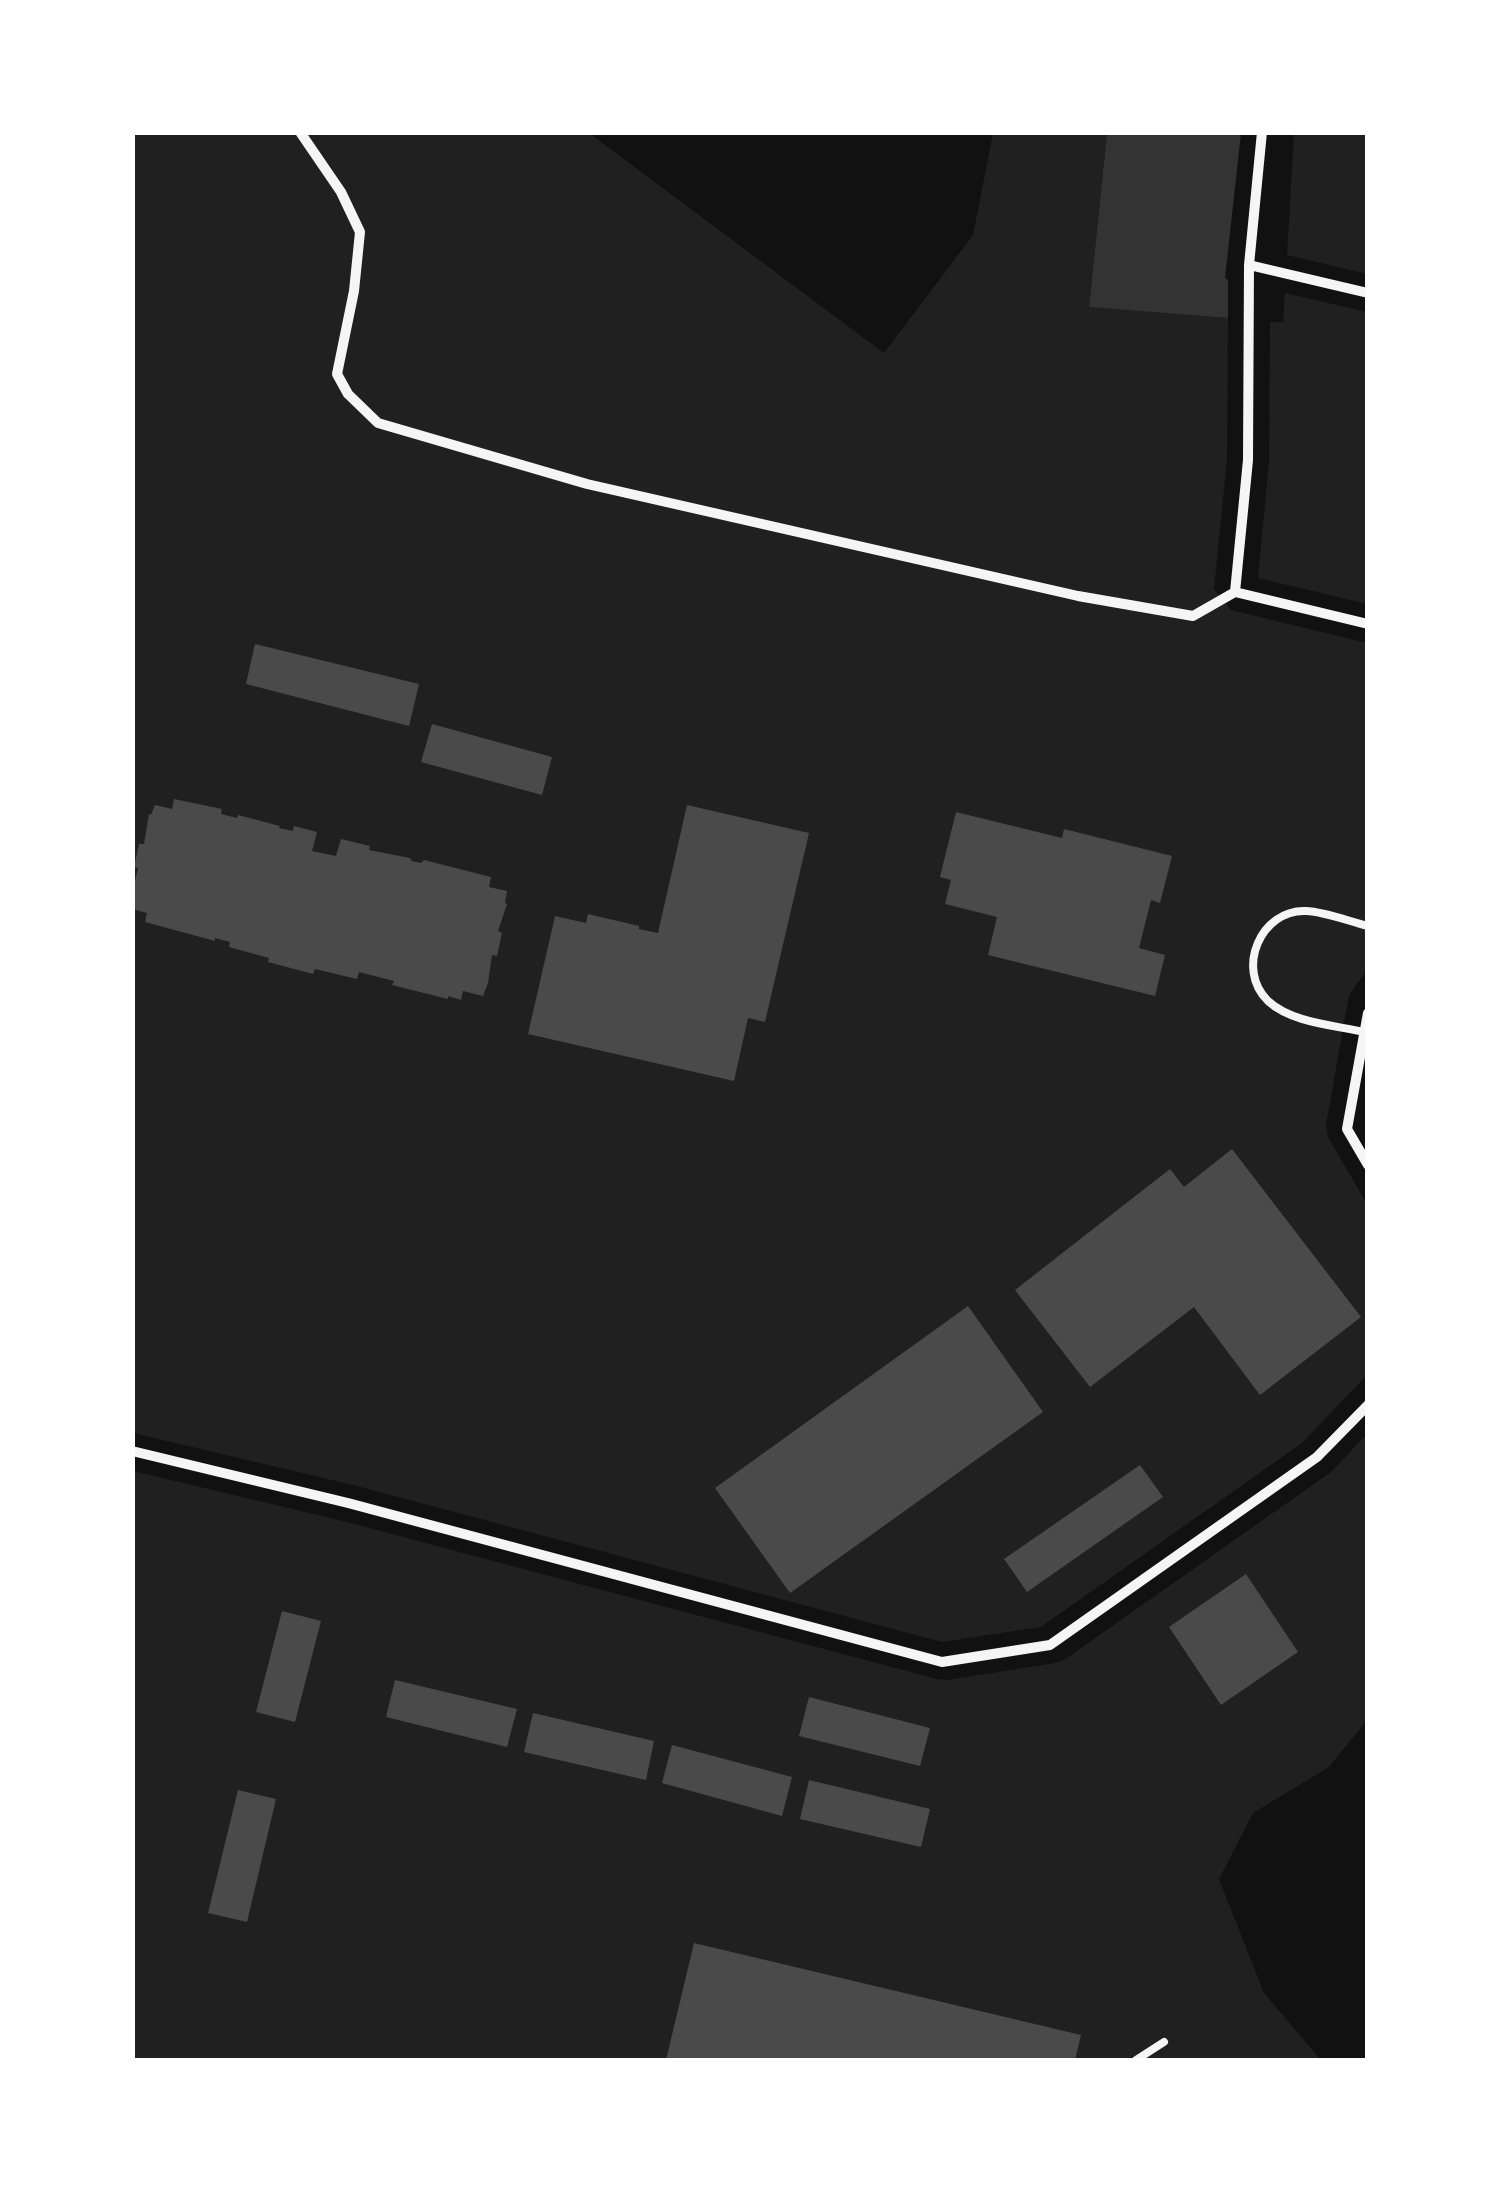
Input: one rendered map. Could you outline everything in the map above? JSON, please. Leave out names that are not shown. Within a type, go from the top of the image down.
[{"type":"street","points":[[300,132],[341,192],[360,232],[354,291],[337,374],[348,394],[378,423],[587,484],[1078,596],[1193,616],[1235,592],[1368,624]]},
{"type":"street","points":[[1235,592],[1248,460],[1250,265],[1262,132]]},
{"type":"street","points":[[1250,265],[1368,293]]},
{"type":"street","points":[[1368,1013],[1347,1129],[1368,1165]]},
{"type":"street","points":[[132,1452],[348,1503],[942,1662],[1050,1645],[1317,1458],[1368,1405]]},
{"type":"lane","points":[[1364,1032],[1289,1015],[1268,1000],[1257,985],[1252,961],[1262,933],[1278,916],[1306,911],[1368,926]]},
{"type":"lane","points":[[1136,2060],[1164,2042]]},
{"type":"shaded area","points":[[133,133],[589,133],[884,353],[973,235],[993,133],[1107,133],[1089,307],[1228,318],[1227,459],[1214,589],[1231,610],[1367,643],[1367,970],[1349,995],[1326,1125],[1328,1137],[1367,1204],[1367,1375],[1302,1443],[1041,1627],[942,1642],[353,1485],[133,1433]]},
{"type":"shaded area","points":[[1107,133],[1241,133],[1225,278],[1228,318],[1089,307]]},
{"type":"shaded area","points":[[1294,133],[1367,133],[1367,274],[1287,255]]},
{"type":"shaded area","points":[[1285,293],[1367,312],[1367,604],[1258,578],[1269,462],[1270,322],[1283,322]]},
{"type":"shaded area","points":[[1367,1434],[1367,1720],[1329,1767],[1253,1813],[1219,1879],[1264,1993],[1321,2060],[133,2060],[133,1471],[343,1521],[947,1680],[1064,1660],[1331,1472]]},
{"type":"building","points":[[255,644],[419,684],[409,726],[246,684]]},
{"type":"building","points":[[432,724],[552,757],[542,795],[421,762]]},
{"type":"building","points":[[174,799],[222,809],[221,814],[237,818],[238,815],[279,828],[293,831],[294,826],[317,832],[312,851],[336,856],[341,839],[412,861],[424,860],[491,877],[489,887],[507,891],[507,904],[498,931],[502,933],[497,956],[492,955],[483,996],[463,991],[461,1000],[448,999],[359,972],[357,979],[315,969],[313,974],[229,947],[230,942],[145,922],[147,913],[132,909],[139,844],[144,844],[149,814],[155,805],[172,809]]},
{"type":"building","points":[[687,805],[809,833],[765,1022],[748,1018],[734,1081],[528,1034],[555,916],[586,923],[588,914],[658,933]]},
{"type":"building","points":[[956,812],[1062,838],[1064,829],[1172,856],[1160,903],[1151,900],[1139,948],[1165,955],[1155,996],[988,955],[997,917],[945,904],[951,880],[940,877]]},
{"type":"building","points":[[1232,1149],[1361,1317],[1260,1395],[1194,1307],[1090,1387],[1015,1290],[1170,1169],[1184,1187]]},
{"type":"building","points":[[968,1306],[1043,1412],[790,1593],[715,1488]]},
{"type":"building","points":[[1140,1465],[1163,1497],[1027,1592],[1004,1559]]},
{"type":"building","points":[[1246,1574],[1298,1652],[1221,1705],[1169,1627]]},
{"type":"building","points":[[282,1611],[321,1621],[295,1722],[256,1712]]},
{"type":"building","points":[[395,1680],[517,1709],[507,1747],[386,1717]]},
{"type":"building","points":[[809,1697],[930,1728],[920,1766],[799,1736]]},
{"type":"building","points":[[533,1713],[654,1741],[646,1780],[524,1752]]},
{"type":"building","points":[[672,1745],[792,1777],[782,1816],[662,1783]]},
{"type":"building","points":[[809,1780],[930,1809],[921,1847],[800,1819]]},
{"type":"building","points":[[238,1790],[276,1799],[247,1922],[208,1913]]},
{"type":"building","points":[[694,1943],[1081,2035],[1075,2060],[666,2060]]}]
